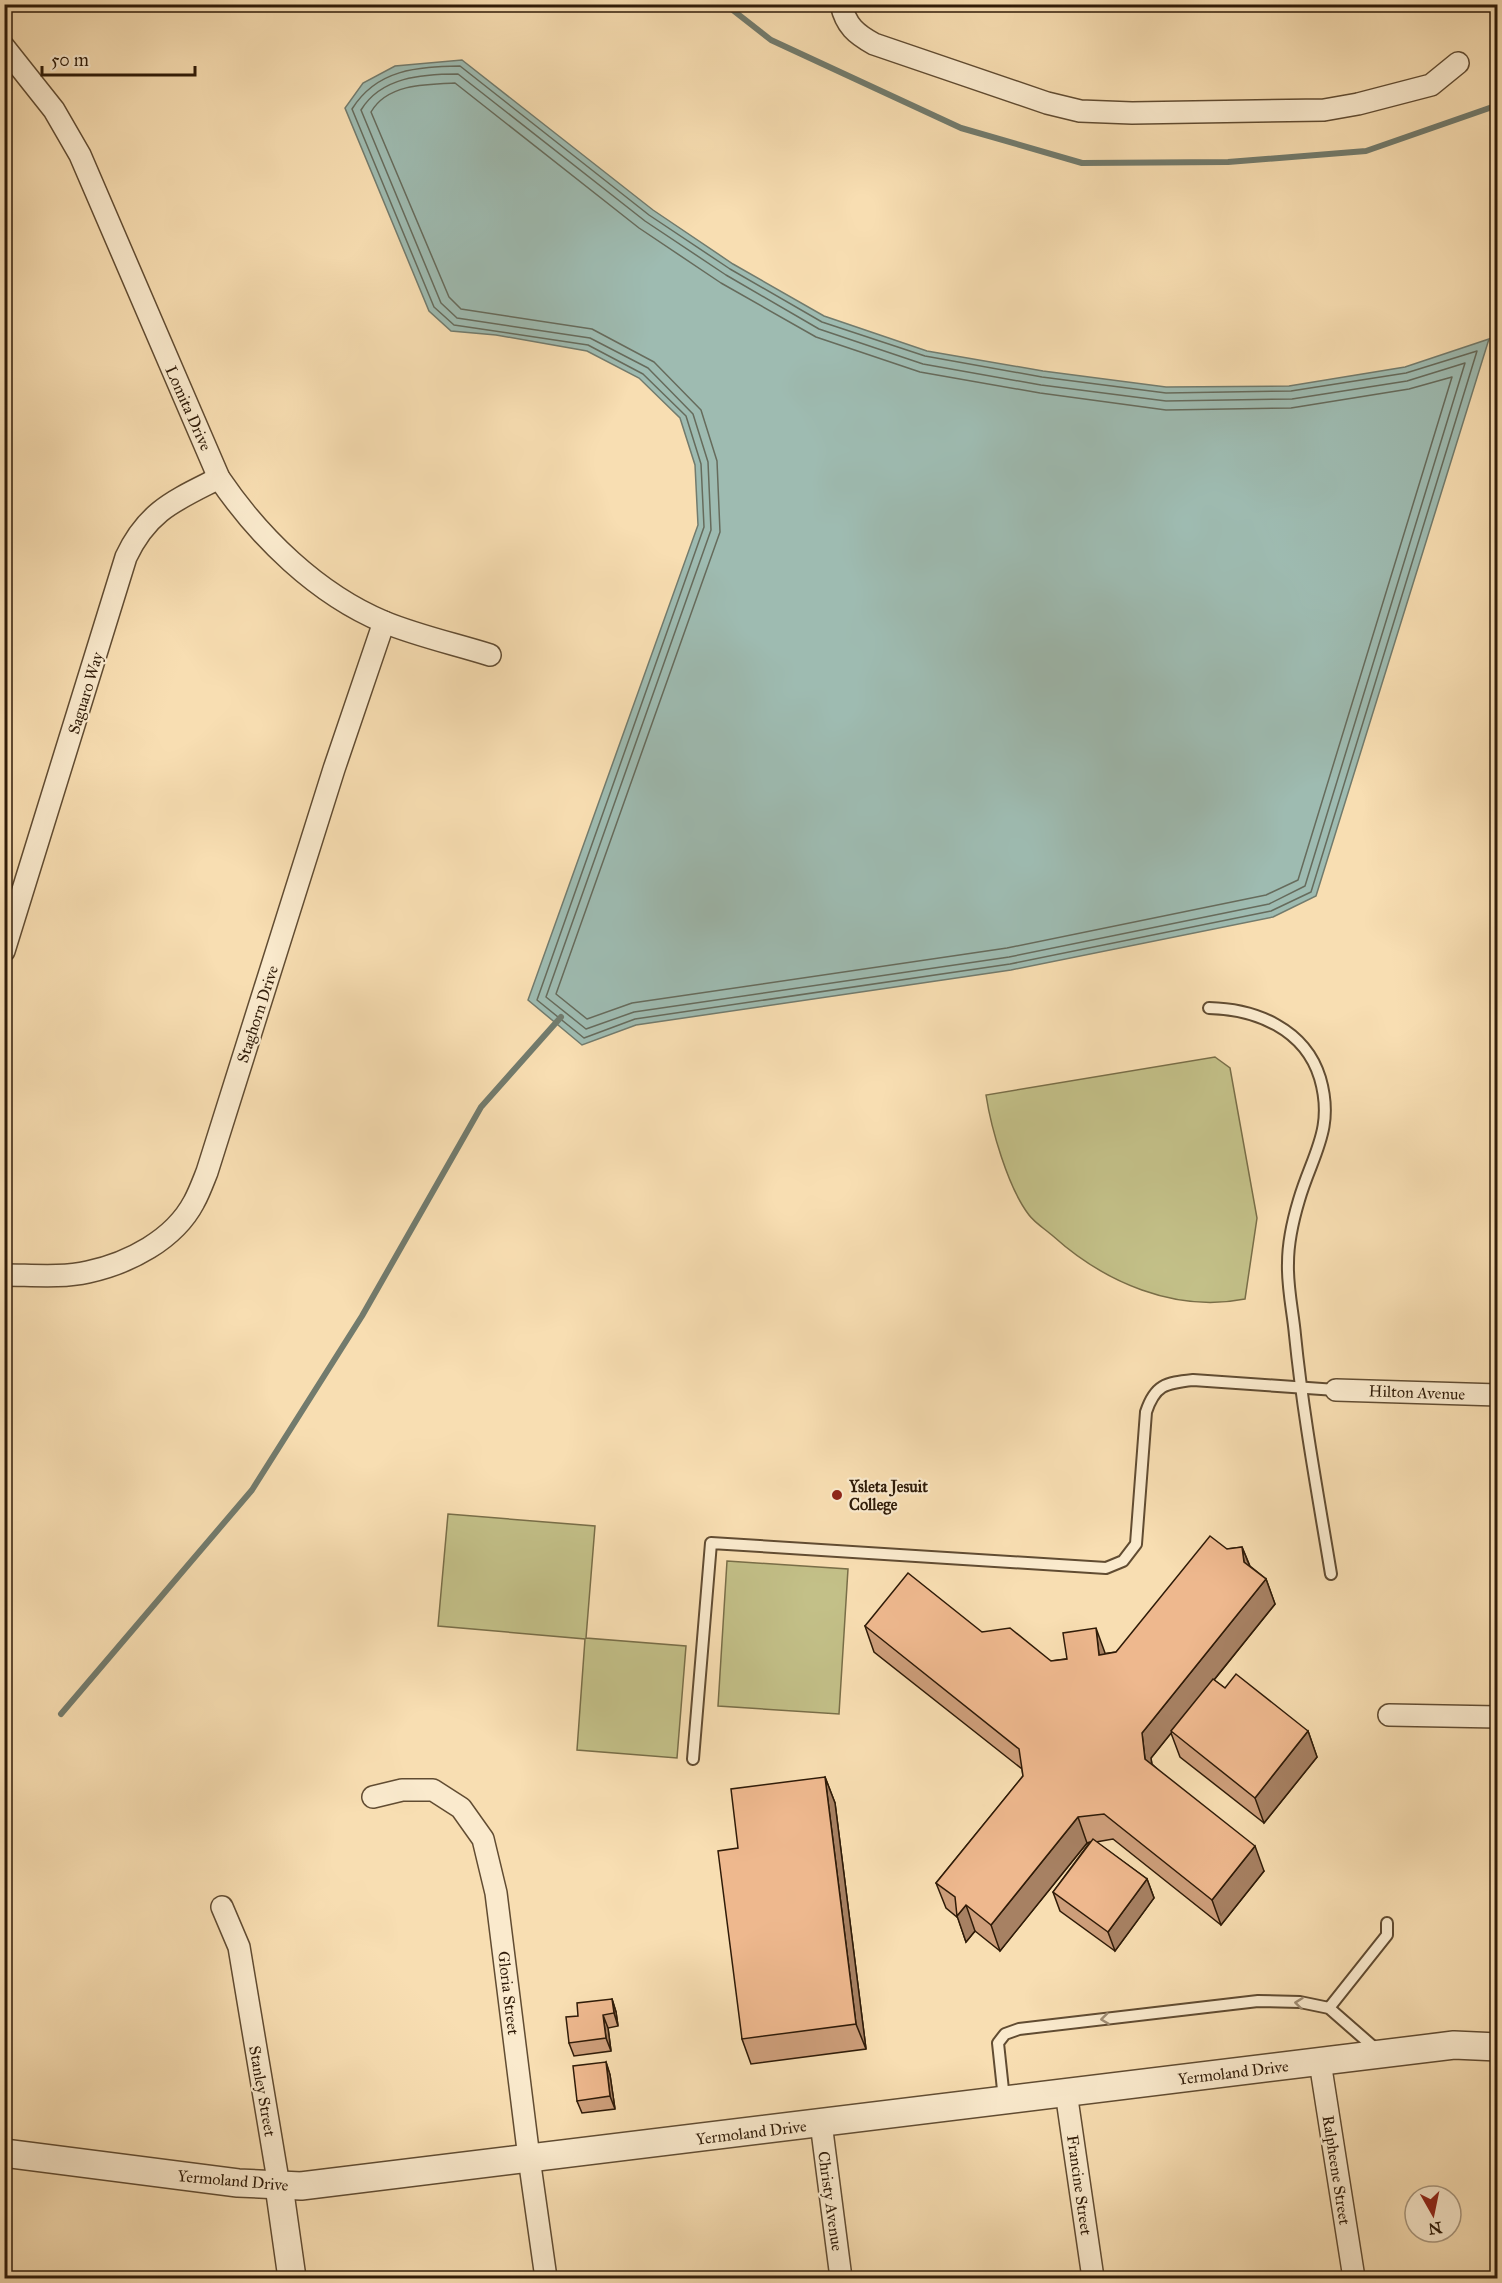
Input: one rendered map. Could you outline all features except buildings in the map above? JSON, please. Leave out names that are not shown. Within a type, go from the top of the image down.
[{"type":"street","points":[[841,4],[847,24],[858,35],[874,44],[1047,103],[1080,111],[1132,114],[1324,110],[1358,104],[1431,85],[1458,63]]},
{"type":"street","name":"Lomita Drive","points":[[4,47],[54,110],[80,155],[219,478],[260,530],[292,562],[352,605],[384,622],[490,655]]},
{"type":"street","name":"Saguaro Way","points":[[4,951],[126,557],[136,536],[150,518],[168,504],[219,478]]},
{"type":"street","name":"Staghorn Drive","points":[[4,1275],[88,1272],[137,1255],[164,1238],[182,1220],[194,1203],[207,1172],[334,768],[384,622]]},
{"type":"street","name":"Hilton Avenue","points":[[1336,1389],[1497,1395]]},
{"type":"street","points":[[1389,1715],[1497,1717]]},
{"type":"street","name":"Gloria Street","points":[[373,1797],[402,1790],[433,1790],[461,1808],[483,1839],[496,1893],[546,2278]]},
{"type":"street","name":"Stanley Street","points":[[222,1907],[239,1947],[292,2278]]},
{"type":"street","name":"Yermoland Drive","points":[[4,2153],[238,2183],[279,2186],[380,2177],[1454,2045],[1497,2047]]},
{"type":"street","name":"Ralpheene Street","points":[[1320,2062],[1354,2278]]},
{"type":"street","name":"Francine Street","points":[[1066,2092],[1093,2278]]},
{"type":"street","name":"Christy Avenue","points":[[821,2124],[841,2278]]},
{"type":"lane","points":[[1209,1008],[1232,1008],[1254,1013],[1282,1028],[1295,1039],[1320,1076],[1326,1118],[1323,1138],[1299,1200],[1288,1258],[1300,1386],[1331,1574]]},
{"type":"lane","points":[[693,1759],[711,1543],[1106,1568],[1123,1561],[1136,1544],[1146,1412],[1158,1388],[1172,1382],[1193,1380],[1336,1389]]},
{"type":"lane","points":[[1329,2008],[1387,1935],[1387,1923]]},
{"type":"lane","points":[[1004,2100],[998,2043],[1005,2034],[1019,2029],[1258,2001],[1300,2002],[1329,2008],[1382,2054]]},
{"type":"shaded area","points":[[1215,1057],[1230,1068],[1257,1218],[1245,1299],[1193,1302],[1142,1290],[1118,1280],[1073,1252],[1034,1221],[1021,1203],[1007,1174],[996,1140],[986,1095]]},
{"type":"shaded area","points":[[448,1514],[595,1526],[586,1638],[686,1646],[677,1758],[577,1750],[585,1639],[438,1626]]},
{"type":"shaded area","points":[[727,1561],[848,1569],[839,1714],[718,1706]]},
{"type":"water","points":[[462,60],[653,210],[733,264],[824,316],[927,351],[1043,371],[1166,387],[1289,386],[1405,367],[1489,339],[1316,896],[1273,917],[1011,970],[636,1025],[582,1045],[528,1000],[698,525],[695,465],[680,418],[639,378],[587,351],[496,335],[451,331],[429,311],[345,108],[363,83],[395,66]]},
{"type":"waterway","points":[[725,4],[771,40],[961,128],[1082,163],[1228,162],[1366,151],[1498,105]]},
{"type":"waterway","points":[[61,1714],[252,1490],[362,1316],[481,1107],[561,1017]]},
{"type":"place","name":"Ysleta Jesuit College","points":[[837,1495]]}]
